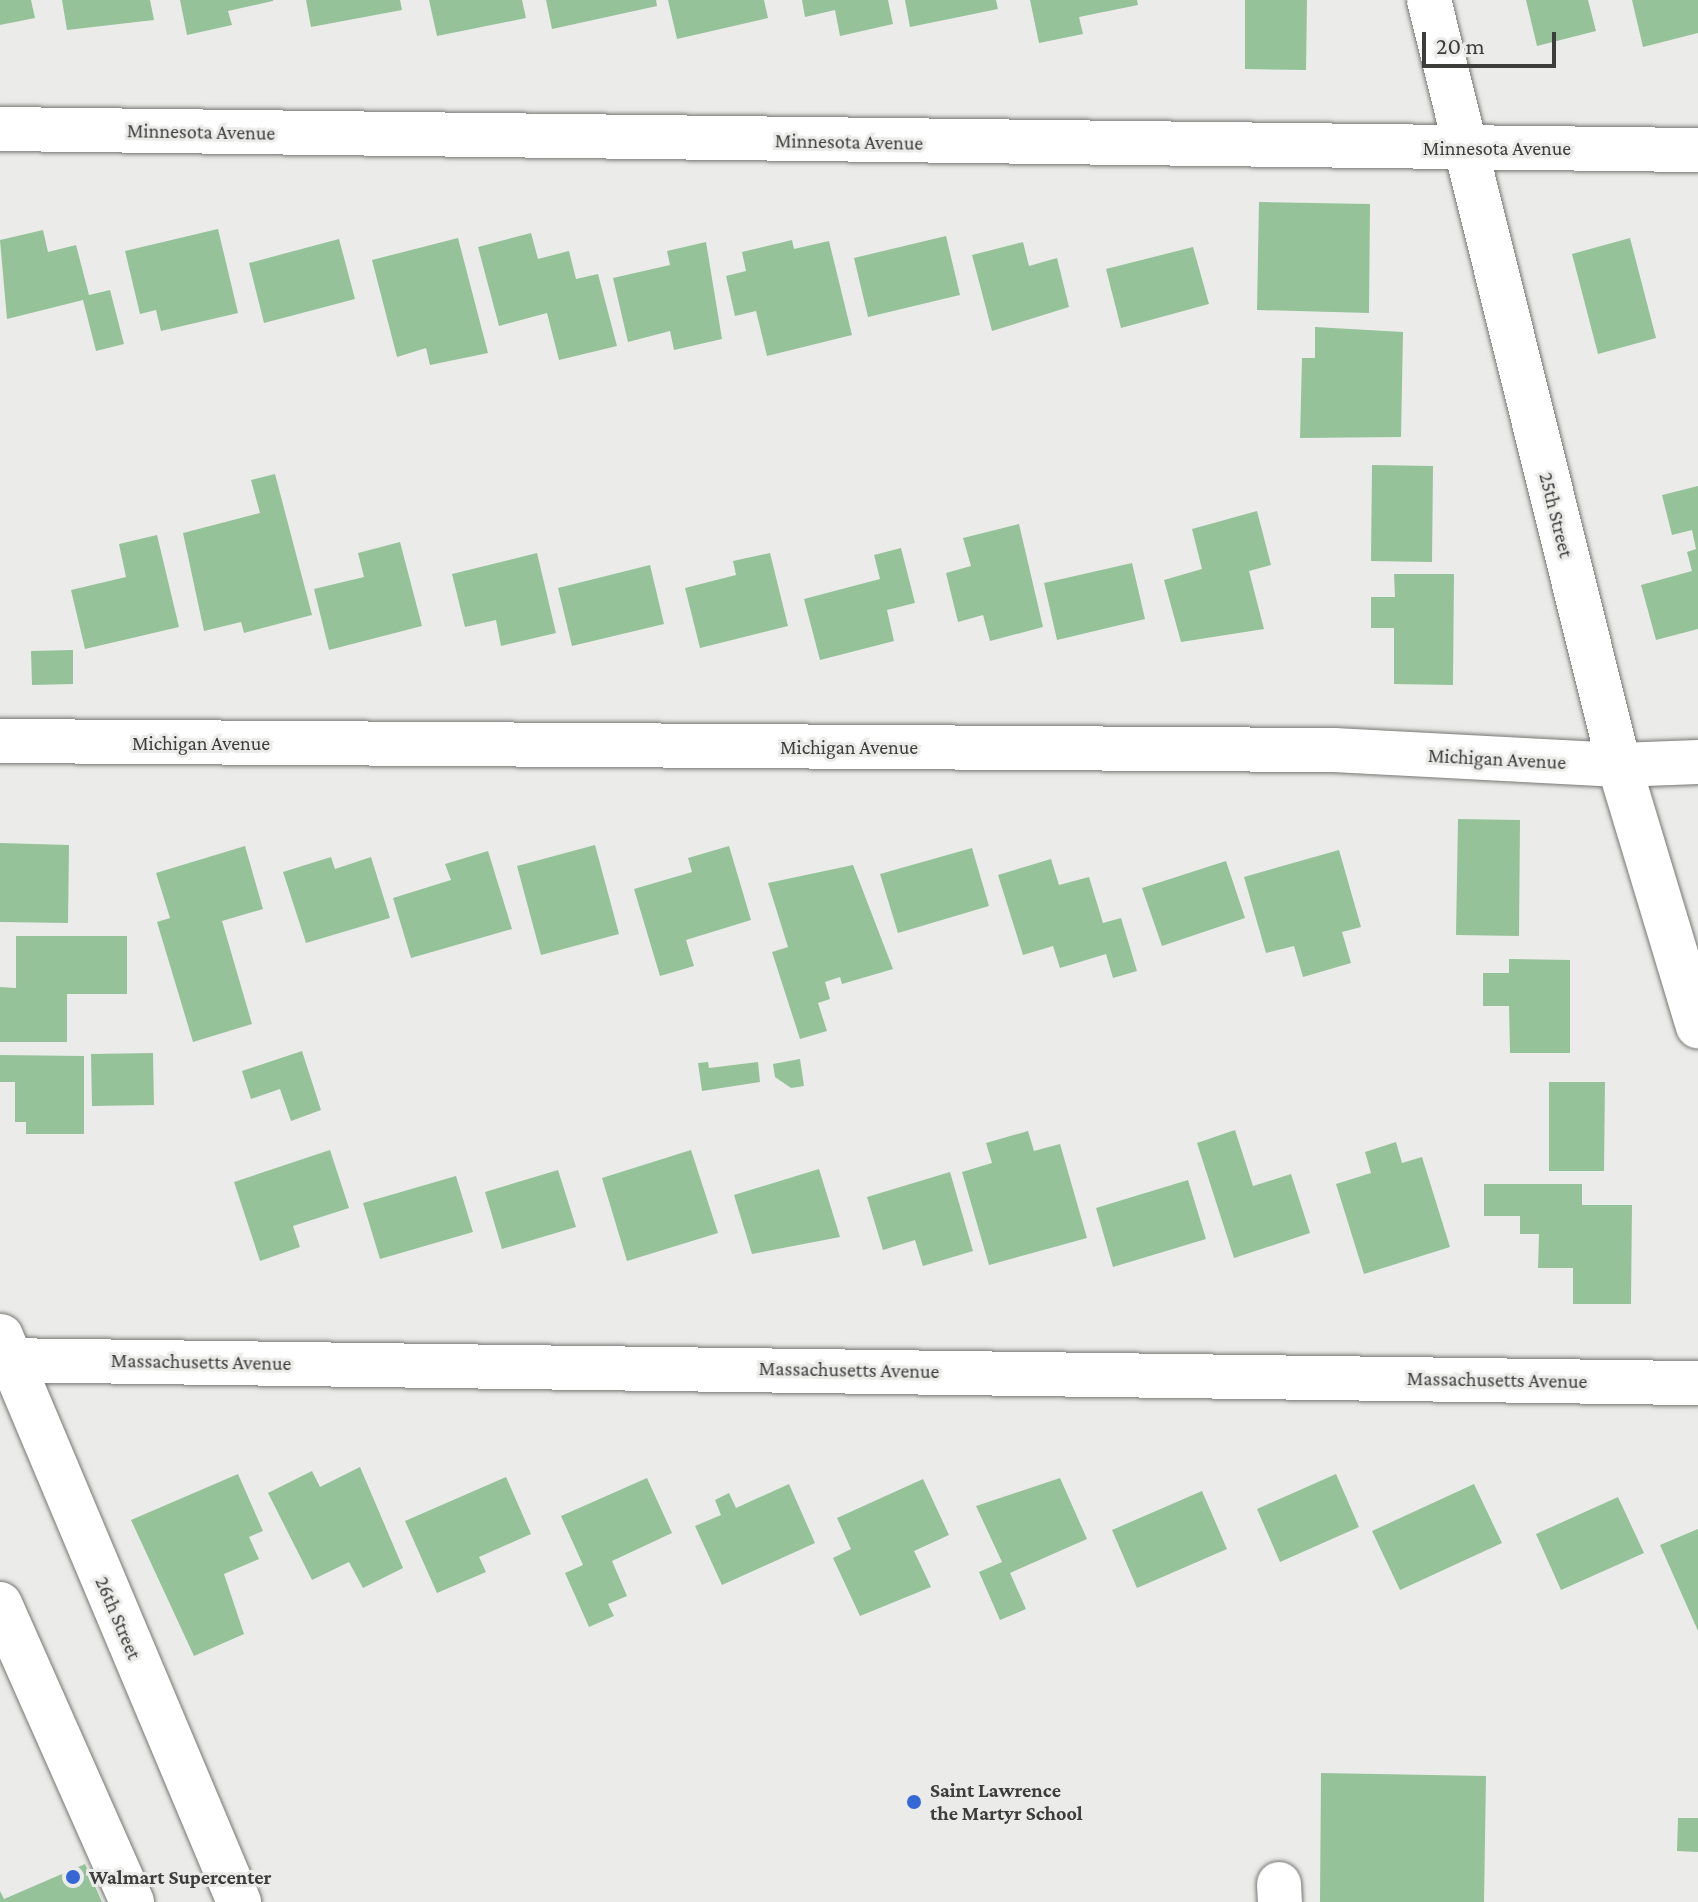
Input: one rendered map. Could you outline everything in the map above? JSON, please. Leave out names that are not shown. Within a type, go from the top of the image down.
[{"type":"street","name":"25th Street","points":[[1429,0],[1462,148],[1619,765],[1698,1026]]},
{"type":"street","name":"Minnesota Avenue","points":[[0,129],[1698,150]]},
{"type":"street","name":"Michigan Avenue","points":[[0,741],[1334,750],[1619,765],[1698,762]]},
{"type":"street","name":"Massachusetts Avenue","points":[[3,1351],[1698,1383]]},
{"type":"street","name":"26th Street","points":[[3,1351],[239,1902]]},
{"type":"street","points":[[0,1604],[132,1902]]},
{"type":"building","points":[[0,0],[31,0],[35,18],[0,25]]},
{"type":"building","points":[[62,0],[150,0],[154,20],[67,30]]},
{"type":"building","points":[[180,0],[273,1],[228,11],[232,25],[187,35]]},
{"type":"building","points":[[306,0],[400,0],[402,10],[311,27]]},
{"type":"building","points":[[429,0],[522,0],[526,18],[437,36]]},
{"type":"building","points":[[546,0],[656,0],[657,6],[552,29]]},
{"type":"building","points":[[668,0],[764,0],[768,18],[677,39]]},
{"type":"building","points":[[802,0],[888,0],[893,24],[840,36],[835,10],[805,17]]},
{"type":"building","points":[[905,0],[996,0],[998,9],[910,27]]},
{"type":"building","points":[[1030,0],[1137,0],[1138,5],[1079,17],[1083,34],[1039,43]]},
{"type":"building","points":[[1245,0],[1307,0],[1306,70],[1245,69]]},
{"type":"building","points":[[1526,0],[1588,0],[1596,31],[1537,46]]},
{"type":"building","points":[[1632,0],[1698,0],[1698,33],[1643,47]]},
{"type":"building","points":[[1259,202],[1370,204],[1369,313],[1257,310]]},
{"type":"building","points":[[218,229],[238,313],[161,331],[156,310],[140,314],[125,251]]},
{"type":"building","points":[[43,230],[48,252],[76,245],[89,295],[110,290],[124,344],[96,351],[83,300],[7,319],[0,240]]},
{"type":"building","points":[[531,233],[538,259],[569,251],[576,279],[598,274],[617,346],[559,360],[547,313],[499,326],[478,247]]},
{"type":"building","points":[[946,236],[960,295],[868,317],[854,258]]},
{"type":"building","points":[[458,238],[488,353],[430,365],[426,348],[397,357],[372,260]]},
{"type":"building","points":[[1630,238],[1656,338],[1598,354],[1572,254]]},
{"type":"building","points":[[339,239],[355,299],[264,323],[249,263]]},
{"type":"building","points":[[792,240],[794,249],[829,241],[852,335],[767,356],[756,311],[735,316],[726,276],[746,271],[742,252]]},
{"type":"building","points":[[706,242],[722,339],[674,350],[670,331],[628,342],[613,278],[670,265],[667,251]]},
{"type":"building","points":[[1023,242],[1029,266],[1057,258],[1069,307],[992,331],[972,255]]},
{"type":"building","points":[[1193,247],[1209,304],[1121,328],[1106,269]]},
{"type":"building","points":[[1315,327],[1403,332],[1401,437],[1300,438],[1302,358],[1315,358]]},
{"type":"building","points":[[1372,465],[1433,466],[1432,562],[1371,561]]},
{"type":"building","points":[[275,474],[312,615],[244,633],[241,622],[204,631],[183,533],[260,513],[251,480]]},
{"type":"building","points":[[1698,486],[1698,629],[1656,640],[1641,585],[1692,571],[1687,552],[1696,549],[1692,530],[1672,535],[1662,495]]},
{"type":"building","points":[[1257,511],[1271,565],[1249,571],[1264,629],[1181,642],[1164,580],[1202,569],[1192,529]]},
{"type":"building","points":[[1019,524],[1043,627],[990,641],[983,615],[958,622],[946,573],[971,566],[963,538]]},
{"type":"building","points":[[157,535],[179,627],[85,649],[71,590],[126,577],[119,544]]},
{"type":"building","points":[[400,542],[422,626],[329,650],[314,589],[364,577],[358,553]]},
{"type":"building","points":[[901,548],[915,603],[887,610],[894,641],[820,660],[804,599],[880,579],[874,555]]},
{"type":"building","points":[[537,553],[556,633],[501,646],[496,620],[465,627],[452,574]]},
{"type":"building","points":[[770,553],[788,626],[700,648],[685,588],[736,575],[733,561]]},
{"type":"building","points":[[1132,563],[1145,619],[1057,640],[1044,583]]},
{"type":"building","points":[[650,565],[664,624],[572,646],[558,588]]},
{"type":"building","points":[[1394,574],[1454,574],[1453,685],[1394,684],[1394,628],[1371,628],[1371,597],[1395,597]]},
{"type":"building","points":[[73,650],[73,684],[32,685],[31,651]]},
{"type":"building","points":[[1458,819],[1520,820],[1519,936],[1456,935]]},
{"type":"building","points":[[0,843],[69,845],[68,923],[0,922]]},
{"type":"building","points":[[595,845],[619,934],[541,955],[517,866]]},
{"type":"building","points":[[245,846],[263,909],[222,921],[252,1024],[193,1042],[157,922],[170,918],[156,873]]},
{"type":"building","points":[[729,846],[751,920],[686,940],[694,966],[660,976],[634,889],[692,872],[688,858]]},
{"type":"building","points":[[972,848],[989,906],[898,933],[880,874]]},
{"type":"building","points":[[1339,850],[1361,927],[1342,932],[1351,963],[1303,977],[1294,946],[1266,953],[1244,877]]},
{"type":"building","points":[[488,851],[512,929],[411,958],[393,898],[451,880],[445,864]]},
{"type":"building","points":[[331,857],[335,869],[371,857],[390,918],[306,943],[283,872]]},
{"type":"building","points":[[1051,859],[1059,885],[1089,877],[1103,923],[1121,918],[1137,971],[1113,978],[1106,954],[1060,968],[1053,946],[1023,955],[998,875]]},
{"type":"building","points":[[1226,861],[1245,918],[1162,946],[1142,888]]},
{"type":"building","points":[[853,865],[893,969],[842,984],[840,977],[825,982],[830,999],[818,1003],[827,1031],[800,1039],[772,952],[788,947],[768,883]]},
{"type":"building","points":[[16,936],[127,936],[127,994],[67,994],[67,1042],[0,1042],[0,987],[16,988]]},
{"type":"building","points":[[1509,959],[1570,960],[1570,1053],[1510,1053],[1509,1006],[1483,1006],[1483,973],[1509,973]]},
{"type":"building","points":[[302,1051],[321,1110],[291,1121],[280,1089],[251,1099],[242,1071]]},
{"type":"building","points":[[153,1053],[154,1105],[92,1106],[91,1054]]},
{"type":"building","points":[[0,1055],[84,1056],[84,1134],[26,1134],[26,1122],[15,1122],[15,1082],[0,1082]]},
{"type":"building","points":[[800,1059],[804,1086],[791,1088],[775,1077],[773,1064]]},
{"type":"building","points":[[708,1062],[709,1068],[758,1062],[760,1082],[702,1091],[698,1063]]},
{"type":"building","points":[[1549,1082],[1605,1082],[1604,1171],[1549,1171]]},
{"type":"building","points":[[1235,1130],[1253,1186],[1291,1174],[1310,1233],[1234,1258],[1197,1143]]},
{"type":"building","points":[[1028,1131],[1034,1151],[1060,1144],[1087,1238],[989,1265],[962,1172],[992,1163],[986,1143]]},
{"type":"building","points":[[1396,1142],[1402,1163],[1422,1157],[1450,1247],[1364,1274],[1336,1184],[1371,1173],[1365,1152]]},
{"type":"building","points":[[330,1150],[349,1208],[293,1226],[300,1247],[260,1261],[234,1182]]},
{"type":"building","points":[[691,1150],[718,1233],[627,1261],[602,1178]]},
{"type":"building","points":[[819,1169],[840,1237],[752,1254],[734,1195]]},
{"type":"building","points":[[558,1170],[576,1227],[502,1249],[485,1192]]},
{"type":"building","points":[[950,1172],[973,1251],[923,1266],[915,1240],[883,1250],[867,1197]]},
{"type":"building","points":[[456,1176],[473,1232],[380,1259],[363,1203]]},
{"type":"building","points":[[1188,1180],[1206,1239],[1113,1267],[1096,1208]]},
{"type":"building","points":[[1484,1184],[1582,1184],[1582,1205],[1632,1205],[1631,1304],[1573,1304],[1573,1268],[1538,1268],[1539,1234],[1520,1234],[1520,1216],[1484,1216]]},
{"type":"building","points":[[360,1467],[403,1568],[363,1588],[349,1562],[312,1580],[268,1493],[312,1471],[320,1487]]},
{"type":"building","points":[[238,1474],[263,1531],[249,1537],[259,1559],[224,1574],[244,1634],[194,1656],[131,1520]]},
{"type":"building","points":[[1336,1474],[1359,1527],[1280,1562],[1257,1509]]},
{"type":"building","points":[[506,1477],[531,1534],[479,1557],[486,1572],[437,1593],[405,1521]]},
{"type":"building","points":[[647,1478],[672,1533],[612,1561],[627,1596],[608,1604],[614,1616],[589,1627],[565,1573],[583,1565],[561,1516]]},
{"type":"building","points":[[1060,1478],[1087,1539],[1010,1573],[1026,1609],[1000,1620],[979,1572],[1002,1562],[976,1506]]},
{"type":"building","points":[[923,1479],[949,1535],[914,1551],[931,1587],[860,1616],[833,1558],[851,1549],[837,1518]]},
{"type":"building","points":[[789,1484],[815,1543],[722,1585],[695,1526],[721,1515],[715,1500],[729,1493],[736,1508]]},
{"type":"building","points":[[1474,1484],[1502,1543],[1400,1590],[1372,1531]]},
{"type":"building","points":[[1202,1491],[1227,1549],[1137,1588],[1112,1530]]},
{"type":"building","points":[[1618,1497],[1644,1553],[1561,1590],[1536,1534]]},
{"type":"building","points":[[1698,1529],[1698,1631],[1660,1545]]},
{"type":"building","points":[[1321,1773],[1486,1776],[1484,1902],[1320,1902]]},
{"type":"building","points":[[1678,1818],[1698,1818],[1698,1852],[1677,1851]]},
{"type":"building","name":"Walmart Supercenter","points":[[85,1864],[102,1902],[0,1902],[0,1891],[4,1899]]},
{"type":"place","name":"Saint Lawrence the Martyr School","points":[[914,1802]]},
{"type":"place","name":"Walmart Supercenter","points":[[73,1877]]}]
